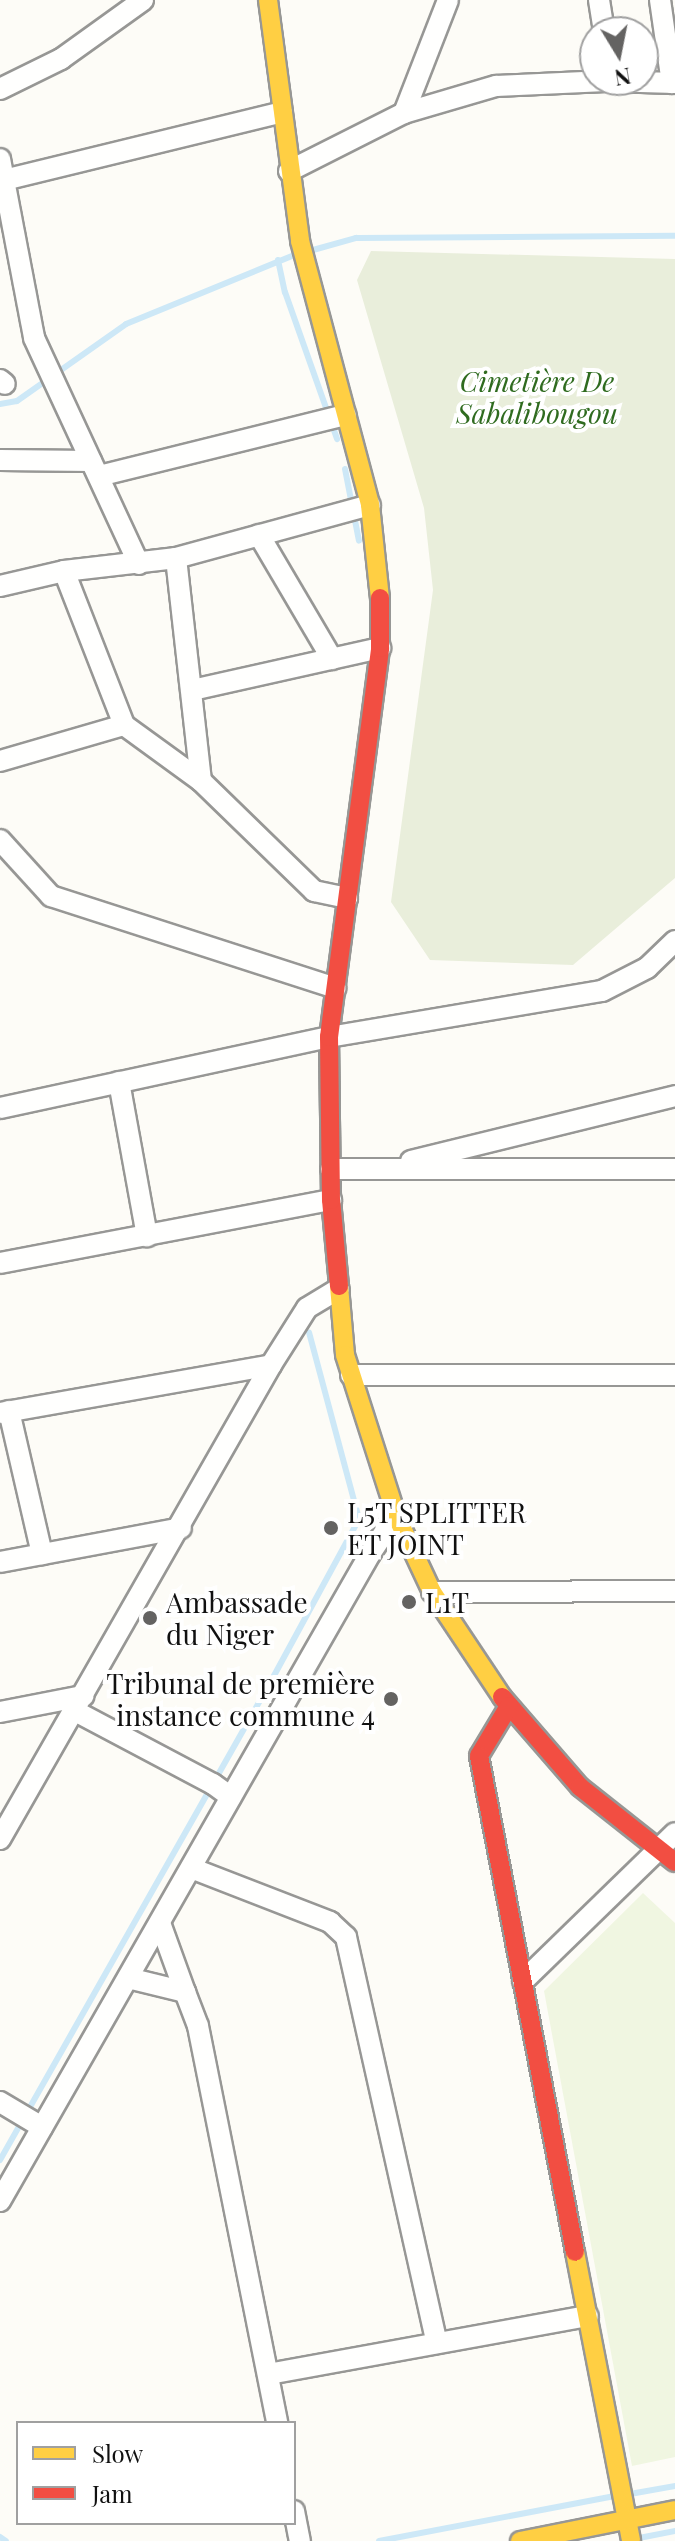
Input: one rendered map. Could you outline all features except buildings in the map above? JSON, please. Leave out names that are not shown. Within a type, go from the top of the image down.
[{"type":"main road","points":[[268,0],[302,250],[370,505],[380,599],[380,648],[329,1037],[331,1200],[345,1355],[396,1515],[432,1592],[509,1706],[580,1787],[657,1851],[675,1862]]},
{"type":"main road","points":[[509,1706],[479,1756],[631,2541]]},
{"type":"main road","points":[[520,2541],[675,2510]]},
{"type":"street","points":[[0,89],[61,59],[143,0]]},
{"type":"street","points":[[660,0],[673,83]]},
{"type":"street","points":[[404,113],[446,1]]},
{"type":"street","points":[[289,171],[404,113],[496,86],[579,81]]},
{"type":"street","points":[[4,180],[282,112]]},
{"type":"street","points":[[0,159],[34,338],[139,564]]},
{"type":"street","points":[[0,460],[95,468],[346,415]]},
{"type":"street","points":[[0,586],[64,571],[176,558],[370,505]]},
{"type":"street","points":[[259,535],[332,659]]},
{"type":"street","points":[[176,558],[201,781]]},
{"type":"street","points":[[64,571],[124,725],[201,781],[314,891],[347,898]]},
{"type":"street","points":[[192,690],[380,648]]},
{"type":"street","points":[[0,761],[124,725]]},
{"type":"street","points":[[0,840],[51,896],[335,988]]},
{"type":"street","points":[[0,1108],[329,1037],[602,991],[647,968],[675,941]]},
{"type":"street","points":[[119,1082],[147,1236]]},
{"type":"street","points":[[378,1169],[675,1096]]},
{"type":"street","points":[[331,1169],[675,1169]]},
{"type":"street","points":[[0,1263],[331,1200]]},
{"type":"street","points":[[0,1839],[181,1528],[271,1365],[307,1308],[339,1289]]},
{"type":"street","points":[[42,1554],[5,1412],[271,1365]]},
{"type":"street","points":[[351,1375],[675,1375]]},
{"type":"street","points":[[0,2201],[370,1554],[396,1515]]},
{"type":"street","points":[[0,1562],[181,1528]]},
{"type":"street","points":[[432,1592],[675,1591]]},
{"type":"street","points":[[0,1712],[79,1703],[231,1797]]},
{"type":"street","points":[[523,1981],[675,1833]]},
{"type":"street","points":[[191,1868],[330,1922],[346,1937],[437,2343]]},
{"type":"street","points":[[160,1923],[198,2026],[277,2421]]},
{"type":"street","points":[[128,1978],[185,1992]]},
{"type":"street","points":[[0,2102],[42,2127]]},
{"type":"street","points":[[268,2374],[588,2316]]},
{"type":"street","points":[[296,2521],[300,2541]]},
{"type":"green space","name":"Cimetière De Sabalibougou","points":[[371,251],[675,259],[675,878],[573,965],[430,960],[391,902],[433,590],[424,508],[357,280]]},
{"type":"green space","points":[[643,1893],[675,1923],[675,2457],[632,2466],[544,1991]]},
{"type":"waterway","points":[[313,250],[356,238],[675,236]]},
{"type":"waterway","points":[[0,404],[17,401],[126,324],[294,255]]},
{"type":"waterway","points":[[278,260],[285,292],[337,439]]},
{"type":"waterway","points":[[345,469],[359,541]]},
{"type":"waterway","points":[[0,2160],[270,1683],[359,1519],[309,1333]]},
{"type":"waterway","points":[[630,2494],[675,2486]]},
{"type":"waterway","points":[[379,2541],[615,2496]]},
{"type":"waterway","points":[[639,2538],[675,2531]]},
{"type":"waterway","points":[[0,2537],[6,2541]]},
{"type":"traffic: slow","points":[[268,0],[300,241],[370,505],[380,598]]},
{"type":"traffic: slow","points":[[339,1286],[345,1355],[396,1515],[432,1592],[502,1697]]},
{"type":"traffic: slow","points":[[575,2252],[631,2541]]},
{"type":"traffic: slow","points":[[520,2541],[675,2510]]},
{"type":"traffic: jam","points":[[339,1286],[331,1200],[329,1037],[380,648],[380,598]]},
{"type":"traffic: jam","points":[[502,1697],[580,1787],[675,1862]]},
{"type":"traffic: jam","points":[[509,1706],[479,1756],[575,2252]]},
{"type":"place","name":"L5T SPLITTER ET JOINT","points":[[331,1528]]},
{"type":"place","name":"L1T","points":[[409,1602]]},
{"type":"place","name":"Ambassade du Niger","points":[[150,1618]]},
{"type":"place","name":"Tribunal de première instance commune 4","points":[[391,1699]]}]
